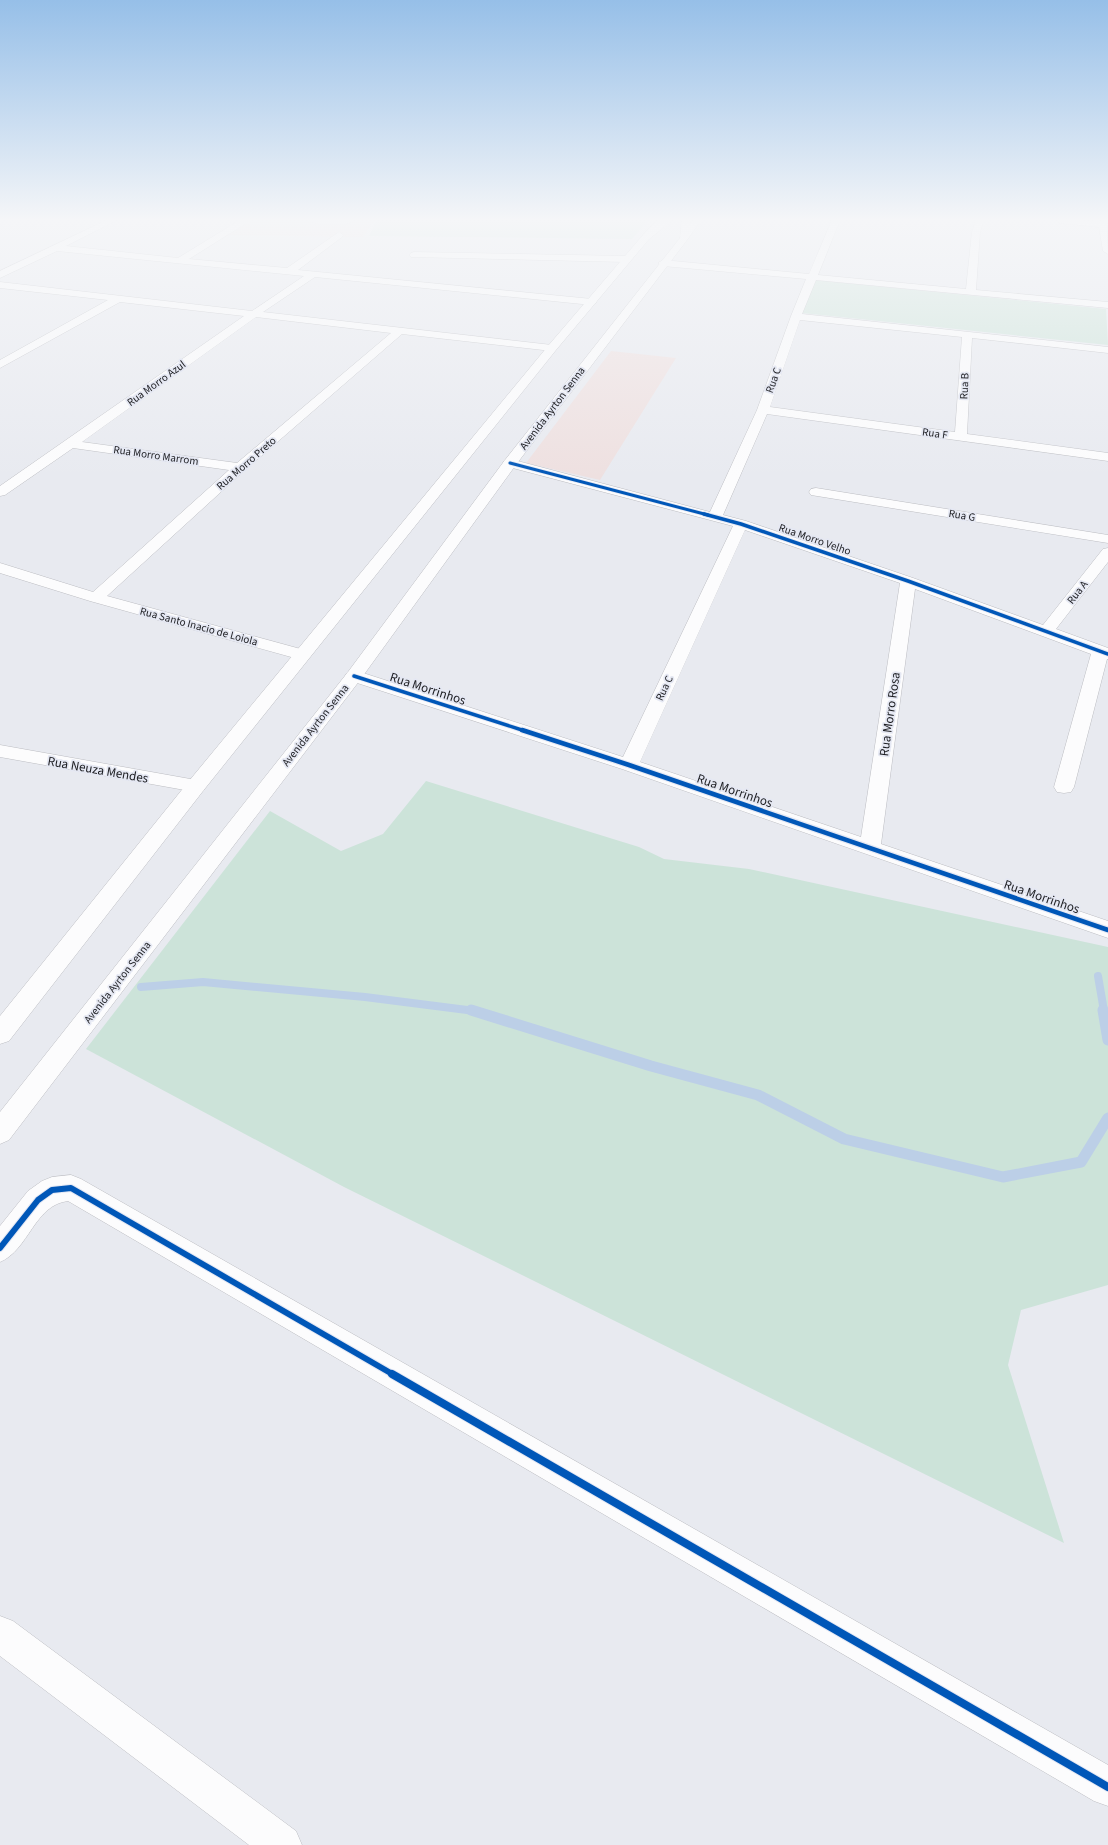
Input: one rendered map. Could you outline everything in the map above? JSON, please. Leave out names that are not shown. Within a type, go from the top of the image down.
[{"type":"street","points":[[0,365],[105,306]]},
{"type":"street","points":[[186,306],[552,348]]},
{"type":"street","name":"Rua Morro Azul","points":[[0,492],[72,444],[263,306]]},
{"type":"street","points":[[0,1034],[196,786],[552,348],[588,306]]},
{"type":"street","name":"Avenida Ayrton Senna","points":[[0,1132],[354,676],[510,463],[630,306]]},
{"type":"street","name":"Rua C","points":[[715,516],[763,410],[800,306]]},
{"type":"street","points":[[796,316],[1108,350]]},
{"type":"street","name":"Rua Morro Preto","points":[[96,598],[240,467],[399,331]]},
{"type":"street","name":"Rua B","points":[[961,436],[966,335]]},
{"type":"street","name":"Rua F","points":[[763,410],[1108,457]]},
{"type":"street","name":"Rua Morro Marrom","points":[[72,444],[240,467]]},
{"type":"street","name":"Rua Morro Velho","points":[[510,463],[741,524],[908,581],[1104,653]]},
{"type":"street","name":"Rua G","points":[[816,492],[1108,539]]},
{"type":"street","name":"Rua C","points":[[628,765],[741,524]]},
{"type":"street","name":"Rua A","points":[[1046,631],[1108,552]]},
{"type":"street","name":"Rua Santo Inacio de Loiola","points":[[2,571],[302,655]]},
{"type":"street","name":"Rua Morro Rosa","points":[[870,847],[908,581]]},
{"type":"street","points":[[1064,787],[1104,653]]},
{"type":"street","name":"Rua Morrinhos","points":[[354,676],[628,765],[1108,930]]},
{"type":"street","name":"Rua Neuza Mendes","points":[[0,751],[196,786]]},
{"type":"street","points":[[4,1236],[38,1200],[52,1190],[71,1188],[1108,1787]]},
{"type":"street","points":[[0,1634],[282,1845]]},
{"type":"shaded area","points":[[611,351],[676,358],[600,480],[526,463]]},
{"type":"green space","points":[[805,306],[1077,306],[1106,309],[1108,345],[802,313]]},
{"type":"green space","points":[[426,781],[639,847],[664,859],[749,869],[1108,947],[1108,1285],[1021,1310],[1008,1365],[1064,1543],[344,1187],[86,1049],[270,811],[341,851],[383,834]]},
{"type":"waterway","points":[[1098,976],[1104,1011]]},
{"type":"waterway","points":[[141,987],[203,982],[365,997],[474,1011]]},
{"type":"waterway","points":[[1103,1010],[1108,1040]]},
{"type":"waterway","points":[[474,1011],[651,1066],[758,1095],[844,1139],[1003,1177],[1081,1162],[1108,1118]]},
{"type":"cycle path","points":[[510,463],[741,524],[908,581],[1108,654]]},
{"type":"cycle path","points":[[354,676],[629,765],[1108,930]]},
{"type":"cycle path","points":[[0,1248],[38,1200],[52,1190],[71,1188],[1108,1787]]}]
